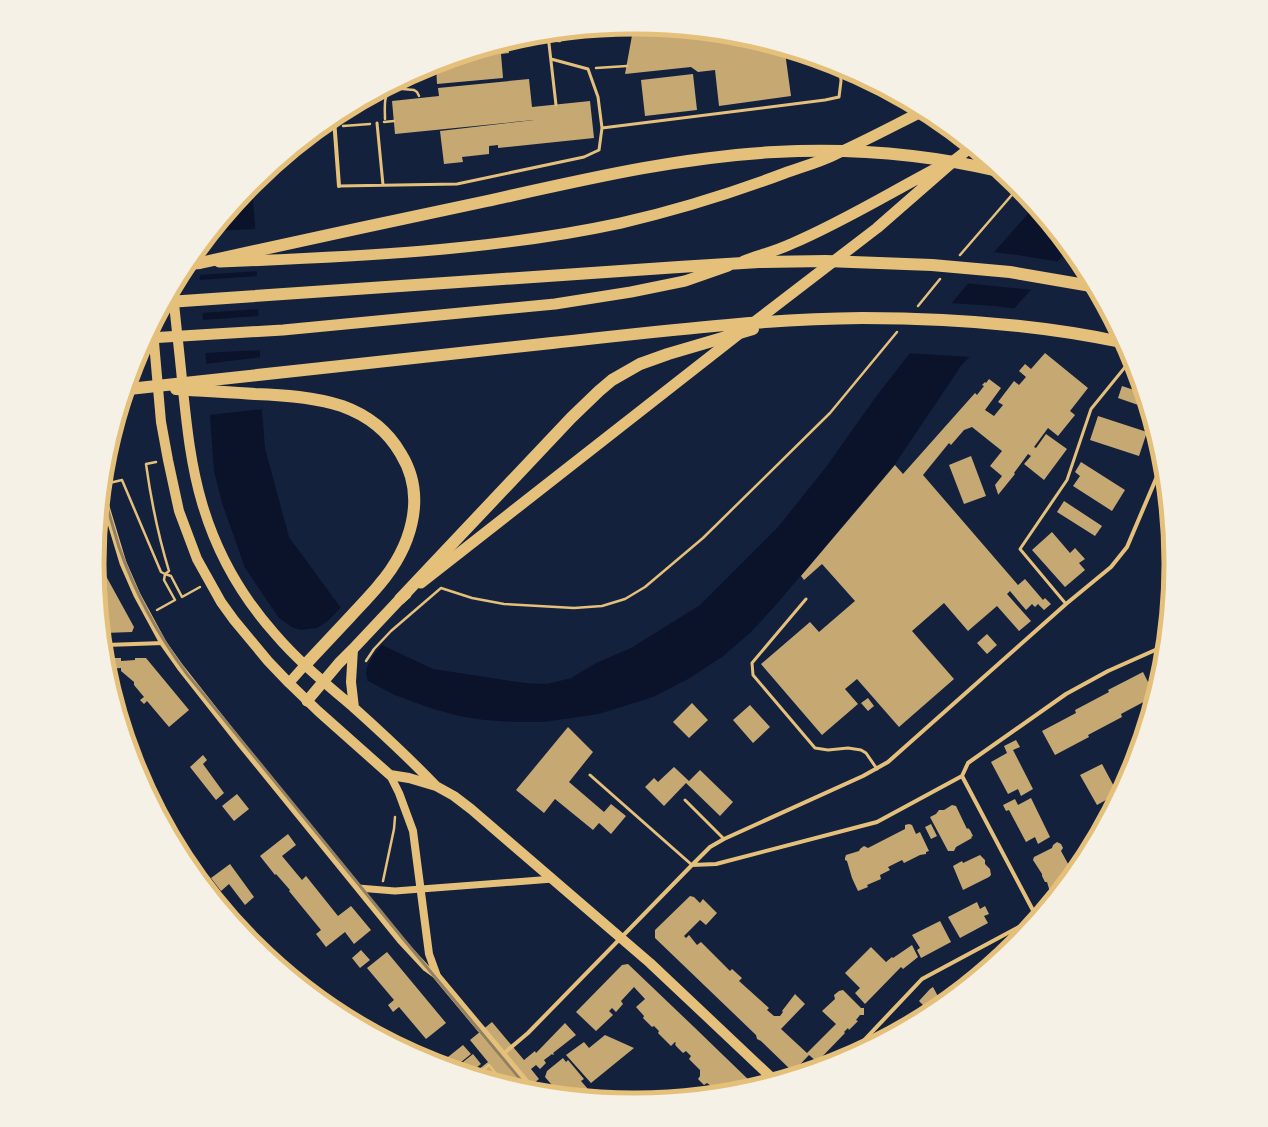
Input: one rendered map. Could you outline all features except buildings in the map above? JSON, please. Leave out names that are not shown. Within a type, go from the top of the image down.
[{"type":"highway","points":[[198,263],[278,260],[437,250],[490,244],[621,223],[690,205],[755,185],[835,155],[915,115]]},
{"type":"highway","points":[[199,262],[599,176],[718,157],[775,152],[831,150],[884,153],[987,169]]},
{"type":"highway","points":[[400,599],[877,228],[966,151]]},
{"type":"highway","points":[[155,338],[284,330],[555,304],[631,292],[685,281],[790,245],[855,213],[902,186],[956,159]]},
{"type":"highway","points":[[177,297],[280,294],[759,262],[826,261],[932,265],[1010,272],[1084,285]]},
{"type":"highway","points":[[135,389],[189,386],[287,372],[680,330],[777,322],[861,318],[953,320],[1028,327],[1114,341]]},
{"type":"highway","points":[[307,701],[324,683],[339,663],[599,390],[616,377],[640,364],[777,322]]},
{"type":"highway","points":[[189,386],[288,396],[342,406],[372,421],[384,431],[394,442],[408,466],[412,481],[414,510],[412,526],[405,546],[380,585],[305,665]]},
{"type":"main road","points":[[177,297],[186,420],[191,457],[202,503],[210,528],[234,577],[252,605],[275,634],[324,683],[409,758],[436,786]]},
{"type":"main road","points":[[154,341],[161,422],[168,460],[180,511],[197,559],[221,602],[268,661],[307,701],[390,775],[399,793],[413,831],[429,954],[437,976],[525,1082]]},
{"type":"main road","points":[[353,649],[351,682],[354,708]]},
{"type":"main road","points":[[289,683],[305,665]]},
{"type":"main road","points":[[390,775],[409,778],[436,786],[454,796],[471,809],[620,937],[769,1075]]},
{"type":"street","points":[[334,127],[339,186]]},
{"type":"street","points":[[502,1055],[528,1032],[710,847],[724,839],[878,769],[888,762],[1066,604],[1111,568],[1127,547],[1156,478]]},
{"type":"street","points":[[107,512],[123,563],[137,595],[163,643],[180,667],[400,940],[426,968],[437,976]]},
{"type":"street","points":[[111,646],[163,643]]},
{"type":"street","points":[[692,865],[716,864],[876,822],[962,776],[968,763],[1066,694],[1108,671],[1156,650]]},
{"type":"street","points":[[962,776],[1033,911]]},
{"type":"street","points":[[358,888],[394,891],[553,880]]},
{"type":"street","points":[[866,1039],[922,979],[1018,927]]},
{"type":"lane","points":[[549,41],[556,105]]},
{"type":"lane","points":[[339,186],[457,184],[584,157],[599,150],[602,128],[598,97],[588,69],[551,59]]},
{"type":"lane","points":[[602,128],[826,100],[838,97],[841,76]]},
{"type":"lane","points":[[377,123],[383,185]]},
{"type":"lane","points":[[1066,604],[1020,550],[1067,480],[1091,409],[1125,367]]},
{"type":"lane","points":[[806,599],[752,663],[753,675],[815,748],[828,750],[848,748],[861,750],[866,753],[878,769]]},
{"type":"lane","points":[[590,775],[692,865]]},
{"type":"lane","points":[[685,800],[724,839]]},
{"type":"path","points":[[588,69],[627,66]]},
{"type":"path","points":[[400,89],[414,90],[418,96]]},
{"type":"path","points":[[385,122],[386,96]]},
{"type":"path","points":[[334,127],[394,121]]},
{"type":"path","points":[[957,259],[1013,194]]},
{"type":"path","points":[[916,308],[942,278]]},
{"type":"path","points":[[365,664],[367,658],[374,649],[391,631],[441,588],[472,598],[504,604],[574,608],[602,606],[625,599],[645,587],[703,538],[830,413],[901,327]]},
{"type":"path","points":[[166,605],[175,600],[164,580],[165,574],[169,571],[160,542],[151,502],[146,464],[168,460]]},
{"type":"path","points":[[111,483],[122,480],[161,572],[171,576],[182,597],[195,590]]},
{"type":"path","points":[[381,890],[394,829],[395,815]]},
{"type":"path","points":[[482,1071],[489,1065],[498,1075]]},
{"type":"water","points":[[253,197],[265,448],[289,537],[341,608],[382,645],[433,669],[525,683],[547,684],[571,678],[596,663],[631,648],[700,605],[778,527],[826,467],[875,398],[910,353],[1030,212],[1064,255],[961,366],[895,464],[775,606],[750,633],[722,657],[688,679],[653,697],[599,714],[543,722],[484,720],[459,716],[430,708],[395,695],[368,681],[279,618],[245,568],[222,503],[214,471],[199,262],[236,214]]},
{"type":"pier","points":[[257,229],[259,271],[198,275],[197,264],[222,231]]},
{"type":"pier","points":[[992,252],[1060,262],[1034,290],[965,283]]},
{"type":"pier","points":[[259,276],[260,309],[201,313],[198,280]]},
{"type":"pier","points":[[949,303],[1017,309],[972,357],[907,353]]},
{"type":"pier","points":[[260,316],[262,350],[204,353],[202,320]]},
{"type":"pier","points":[[262,357],[264,409],[208,415],[205,364]]},
{"type":"pier","points":[[342,606],[383,643],[367,667],[366,674],[368,683],[287,626],[301,630],[317,628],[329,620]]},
{"type":"railway","points":[[108,509],[119,547],[132,581],[157,629],[176,659],[400,935],[521,1081]]}]
